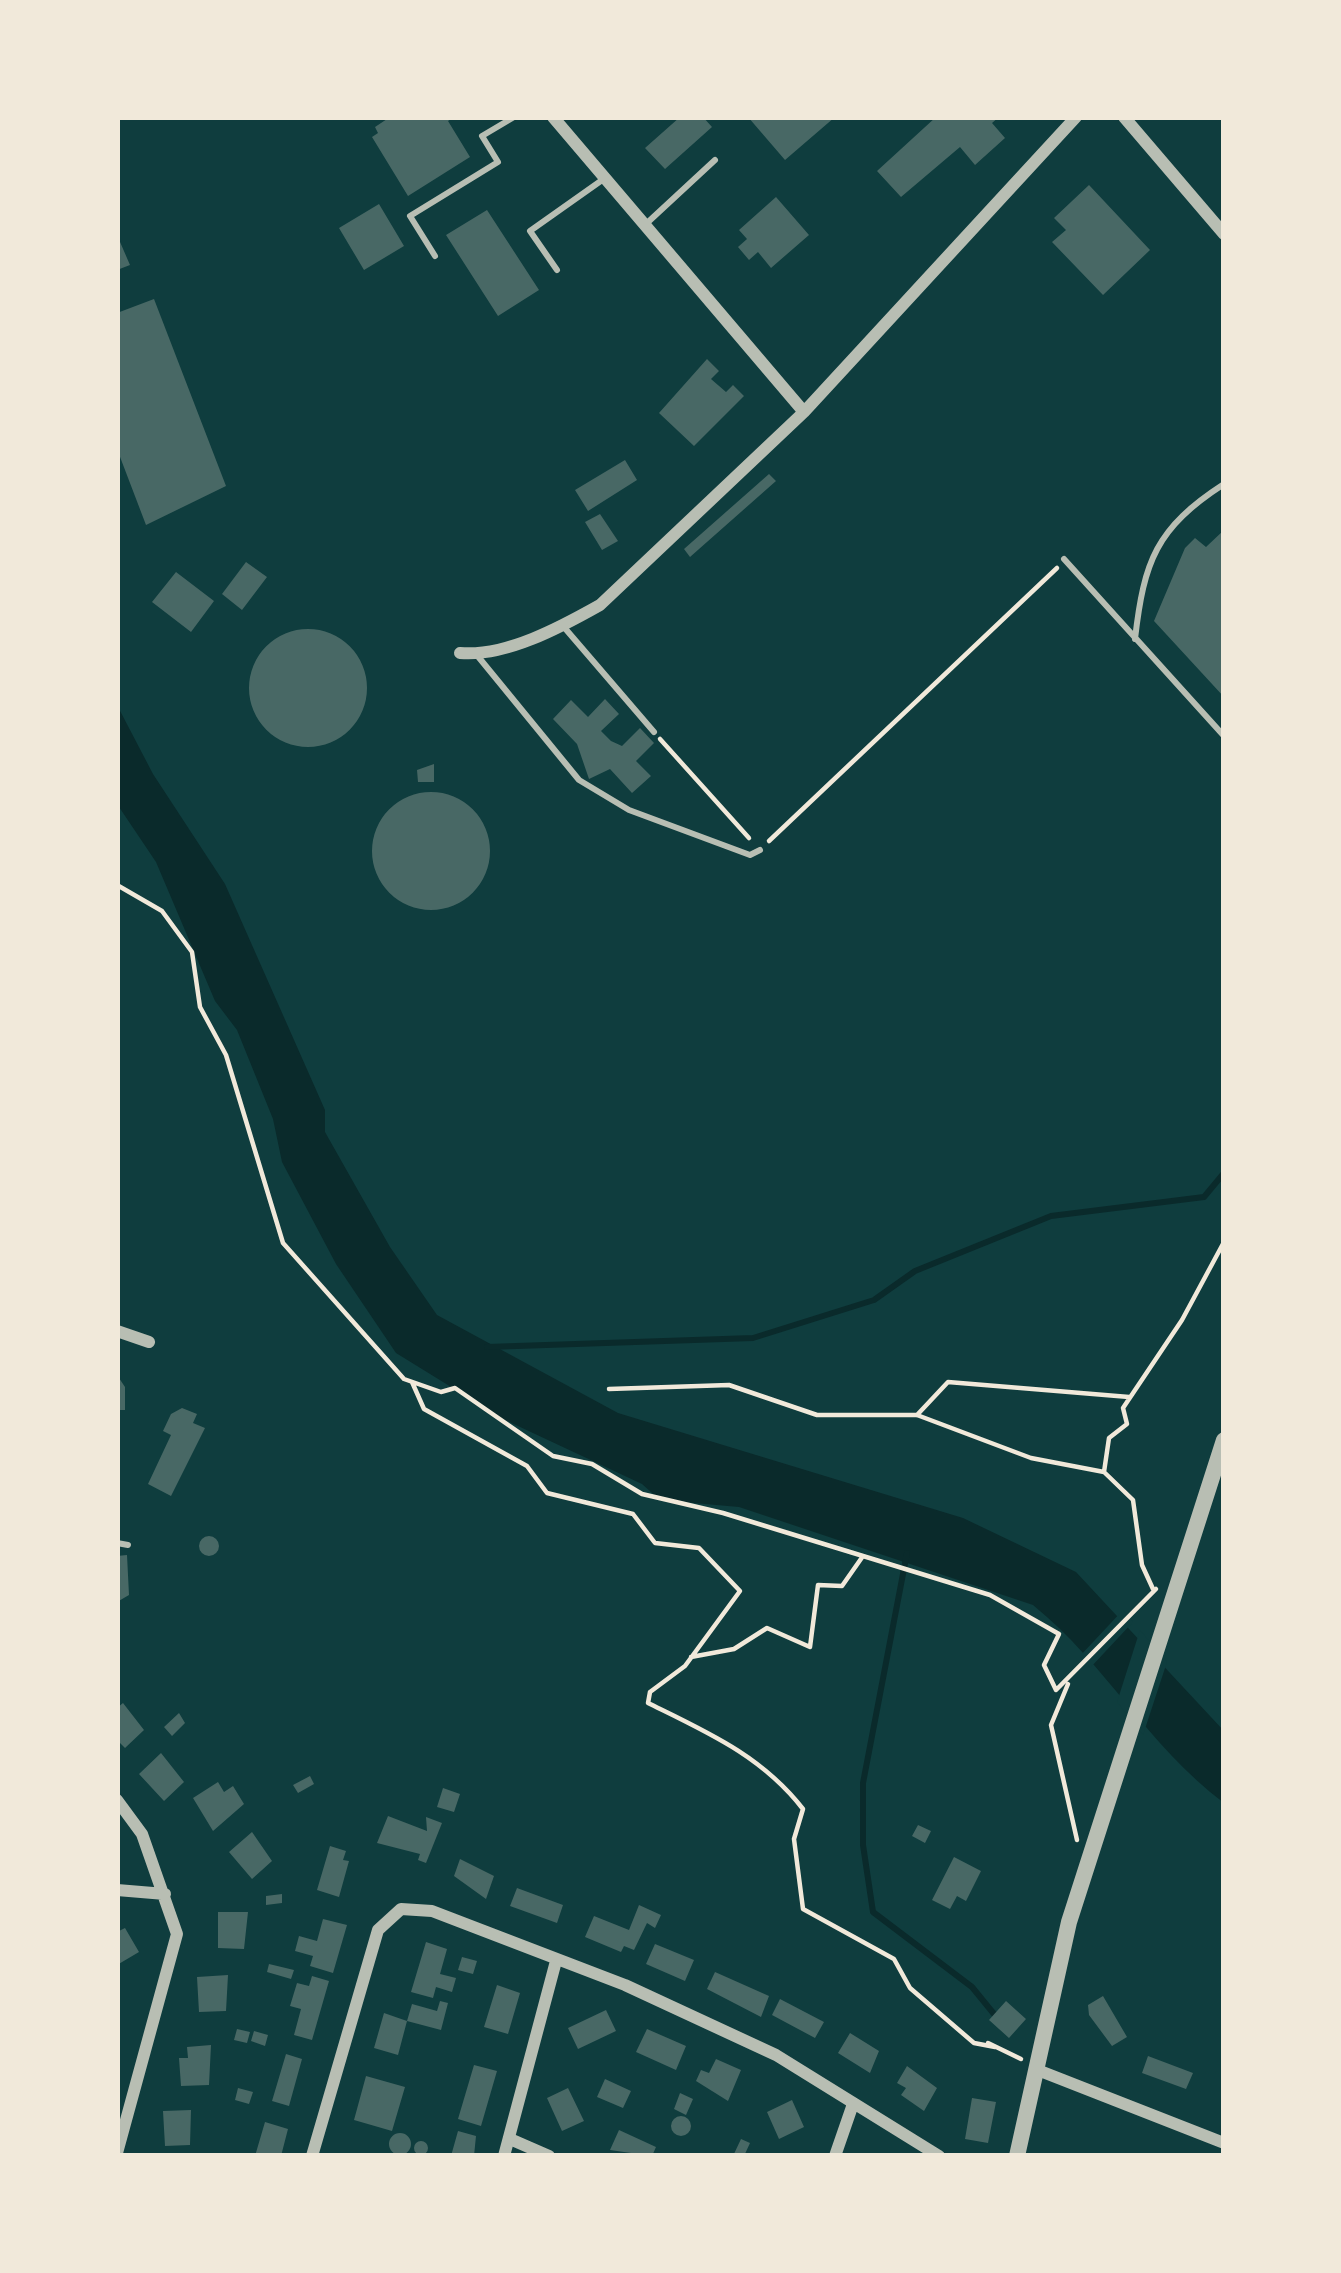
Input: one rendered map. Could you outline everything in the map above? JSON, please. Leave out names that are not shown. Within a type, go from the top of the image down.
[{"type":"street","points":[[553,117],[804,412]]},
{"type":"street","points":[[460,653],[476,654],[562,626],[600,604],[804,412],[1076,117]]},
{"type":"street","points":[[1124,117],[1224,233]]},
{"type":"street","points":[[117,1331],[149,1342]]},
{"type":"street","points":[[1017,2156],[1088,1857],[1224,1440]]},
{"type":"street","points":[[117,1800],[142,1834],[177,1934],[124,2099],[117,2153]]},
{"type":"street","points":[[117,1890],[165,1894]]},
{"type":"street","points":[[312,2156],[378,1930],[401,1909],[432,1911],[776,2054],[940,2156]]},
{"type":"street","points":[[504,2156],[556,1960]]},
{"type":"street","points":[[1035,2067],[1224,2143]]},
{"type":"street","points":[[835,2156],[853,2104]]},
{"type":"street","points":[[510,2139],[549,2156]]},
{"type":"lane","points":[[435,256],[410,216],[498,162],[482,136],[514,117]]},
{"type":"lane","points":[[645,225],[715,160]]},
{"type":"lane","points":[[557,270],[530,231],[605,178]]},
{"type":"lane","points":[[1135,639],[1143,576],[1168,527],[1224,484]]},
{"type":"lane","points":[[1064,560],[1224,736]]},
{"type":"lane","points":[[562,626],[654,732]]},
{"type":"lane","points":[[476,654],[579,780],[629,810],[750,856],[760,850]]},
{"type":"lane","points":[[117,1543],[128,1545]]},
{"type":"path","points":[[654,732],[760,850],[856,764],[1064,560]]},
{"type":"path","points":[[117,886],[162,911],[192,952],[200,1007],[226,1055],[284,1243],[412,1382],[424,1408],[527,1466],[547,1493],[633,1514],[655,1543],[699,1548],[740,1591],[691,1657],[650,1692],[648,1703],[741,1749],[782,1781],[803,1809],[794,1839],[803,1909],[894,1959],[910,1988],[974,2043],[992,2045],[1035,2067]]},
{"type":"path","points":[[1104,1472],[1109,1438],[1127,1424],[1123,1408],[1182,1320],[1224,1242]]},
{"type":"path","points":[[412,1382],[441,1392],[455,1388],[553,1456],[592,1465],[642,1494],[990,1595],[1059,1634],[1044,1665],[1056,1690],[1154,1589],[1174,1585]]},
{"type":"path","points":[[917,1415],[948,1382],[1129,1397]]},
{"type":"path","points":[[609,1389],[729,1385],[817,1415],[917,1415],[1030,1458],[1104,1472],[1133,1501],[1142,1565],[1154,1589]]},
{"type":"path","points":[[691,1657],[734,1649],[767,1628],[810,1647],[818,1586],[842,1586],[863,1556]]},
{"type":"path","points":[[1070,1679],[1051,1725],[1076,1839],[1088,1857]]},
{"type":"water","points":[[117,705],[153,774],[225,884],[325,1110],[325,1132],[390,1247],[437,1315],[618,1413],[963,1518],[1076,1572],[1224,1731],[1224,1803],[1172,1756],[1084,1653],[1033,1605],[739,1507],[660,1500],[642,1484],[503,1419],[396,1353],[336,1264],[282,1162],[273,1119],[237,1030],[215,1001],[156,862],[117,804]]},
{"type":"pier","points":[[1123,1610],[1133,1622],[1090,1668],[1080,1656]]},
{"type":"pier","points":[[1140,1630],[1167,1662],[1143,1735],[1117,1702]]},
{"type":"building","points":[[390,117],[454,117],[448,121],[470,157],[408,196],[372,137],[378,133],[375,127]]},
{"type":"building","points":[[680,117],[703,117],[712,127],[665,169],[645,148]]},
{"type":"building","points":[[748,117],[835,117],[785,160]]},
{"type":"building","points":[[936,117],[999,117],[992,123],[1005,138],[975,165],[960,147],[901,197],[877,171]]},
{"type":"building","points":[[1089,185],[1150,250],[1103,295],[1052,242],[1066,230],[1054,218]]},
{"type":"building","points":[[776,197],[809,235],[771,268],[758,252],[749,260],[738,247],[747,239],[739,230]]},
{"type":"building","points":[[379,204],[404,246],[364,270],[339,228]]},
{"type":"building","points":[[487,210],[539,290],[498,316],[446,235]]},
{"type":"building","points":[[117,235],[130,265],[117,270]]},
{"type":"building","points":[[154,299],[226,486],[146,525],[117,449],[117,313]]},
{"type":"building","points":[[707,359],[719,371],[711,379],[726,392],[733,385],[744,396],[694,446],[659,413]]},
{"type":"building","points":[[625,460],[637,480],[588,511],[575,490]]},
{"type":"building","points":[[769,474],[776,481],[690,557],[684,549]]},
{"type":"building","points":[[600,514],[618,541],[602,550],[585,522]]},
{"type":"building","points":[[1224,530],[1224,697],[1154,621],[1185,548],[1195,538],[1206,547]]},
{"type":"building","points":[[246,562],[267,577],[242,610],[222,594]]},
{"type":"building","points":[[176,572],[214,601],[191,632],[152,602]]},
{"type":"building","points":[[308,629],[341,639],[357,655],[367,688],[357,721],[341,737],[308,747],[275,737],[259,721],[249,688],[259,655],[275,639]]},
{"type":"building","points":[[605,699],[619,714],[601,731],[611,741],[622,746],[640,728],[654,743],[636,761],[651,776],[632,793],[610,769],[589,779],[577,744],[553,719],[571,700],[588,717]]},
{"type":"building","points":[[434,764],[434,782],[418,782],[417,770]]},
{"type":"building","points":[[431,792],[454,796],[473,809],[486,828],[490,851],[486,874],[473,893],[454,906],[431,910],[408,906],[389,893],[376,874],[372,851],[376,828],[389,809],[408,796]]},
{"type":"building","points":[[117,1375],[125,1387],[125,1410],[117,1410]]},
{"type":"building","points":[[182,1408],[197,1414],[193,1423],[205,1428],[171,1496],[148,1484],[171,1435],[163,1431],[171,1414]]},
{"type":"building","points":[[209,1536],[219,1546],[209,1556],[199,1546]]},
{"type":"building","points":[[127,1555],[129,1595],[117,1602],[117,1556]]},
{"type":"building","points":[[123,1703],[144,1730],[125,1748],[117,1740],[117,1708]]},
{"type":"building","points":[[179,1713],[185,1723],[172,1736],[164,1727]]},
{"type":"building","points":[[161,1753],[184,1782],[164,1801],[139,1774]]},
{"type":"building","points":[[310,1776],[314,1784],[298,1793],[293,1785]]},
{"type":"building","points":[[218,1782],[224,1792],[233,1786],[244,1804],[213,1831],[193,1798]]},
{"type":"building","points":[[443,1788],[460,1794],[454,1812],[437,1807]]},
{"type":"building","points":[[388,1816],[427,1831],[426,1817],[442,1823],[426,1863],[418,1860],[420,1854],[377,1843]]},
{"type":"building","points":[[918,1825],[931,1831],[925,1843],[912,1836]]},
{"type":"building","points":[[252,1832],[272,1861],[252,1879],[229,1852]]},
{"type":"building","points":[[330,1846],[346,1851],[343,1860],[349,1861],[339,1897],[317,1890]]},
{"type":"building","points":[[954,1857],[981,1871],[966,1901],[957,1896],[950,1909],[932,1900]]},
{"type":"building","points":[[460,1859],[494,1876],[486,1899],[454,1876]]},
{"type":"building","points":[[517,1888],[563,1905],[557,1923],[510,1906]]},
{"type":"building","points":[[282,1894],[282,1903],[266,1905],[266,1896]]},
{"type":"building","points":[[639,1905],[661,1915],[655,1928],[647,1923],[634,1950],[624,1946],[621,1952],[585,1937],[594,1916],[629,1930]]},
{"type":"building","points":[[218,1912],[248,1912],[244,1949],[218,1948]]},
{"type":"building","points":[[323,1919],[347,1925],[333,1973],[310,1966],[313,1956],[295,1951],[299,1936],[317,1941]]},
{"type":"building","points":[[125,1928],[139,1952],[117,1965],[117,1932]]},
{"type":"building","points":[[426,1942],[447,1949],[440,1974],[456,1978],[452,1992],[436,1987],[433,1998],[411,1992]]},
{"type":"building","points":[[655,1944],[694,1960],[685,1981],[646,1964]]},
{"type":"building","points":[[462,1957],[477,1961],[473,1974],[458,1970]]},
{"type":"building","points":[[269,1964],[294,1970],[291,1979],[267,1972]]},
{"type":"building","points":[[715,1972],[769,1996],[761,2017],[707,1989]]},
{"type":"building","points":[[228,1975],[226,2011],[199,2012],[197,1977]]},
{"type":"building","points":[[312,1976],[329,1981],[312,2040],[294,2035],[301,2009],[290,2006],[297,1983],[309,1986]]},
{"type":"building","points":[[497,1985],[520,1993],[508,2034],[484,2027]]},
{"type":"building","points":[[1103,1996],[1127,2037],[1112,2046],[1089,2015],[1088,2005]]},
{"type":"building","points":[[780,1999],[824,2022],[815,2038],[772,2015]]},
{"type":"building","points":[[440,2001],[448,2003],[441,2030],[407,2021],[412,2004],[437,2011]]},
{"type":"building","points":[[1006,2001],[1026,2019],[1009,2038],[989,2020]]},
{"type":"building","points":[[606,2010],[616,2031],[578,2049],[568,2028]]},
{"type":"building","points":[[384,2013],[407,2021],[398,2055],[374,2048]]},
{"type":"building","points":[[237,2029],[250,2032],[247,2043],[234,2040]]},
{"type":"building","points":[[647,2029],[686,2046],[676,2070],[636,2052]]},
{"type":"building","points":[[254,2031],[268,2035],[265,2046],[251,2041]]},
{"type":"building","points":[[850,2033],[879,2051],[870,2073],[838,2053]]},
{"type":"building","points":[[211,2045],[209,2085],[181,2086],[179,2058],[188,2058],[187,2047]]},
{"type":"building","points":[[286,2054],[302,2059],[289,2106],[272,2101]]},
{"type":"building","points":[[1148,2056],[1193,2073],[1186,2089],[1142,2073]]},
{"type":"building","points":[[716,2059],[741,2070],[728,2101],[696,2081],[701,2070],[709,2073]]},
{"type":"building","points":[[474,2065],[497,2071],[481,2126],[458,2119]]},
{"type":"building","points":[[907,2066],[937,2088],[924,2111],[901,2095],[906,2088],[897,2083]]},
{"type":"building","points":[[366,2076],[405,2087],[392,2131],[354,2120]]},
{"type":"building","points":[[605,2079],[631,2091],[623,2108],[597,2097]]},
{"type":"building","points":[[238,2088],[253,2092],[249,2104],[235,2100]]},
{"type":"building","points":[[568,2088],[584,2121],[562,2131],[547,2098]]},
{"type":"building","points":[[680,2093],[693,2099],[686,2115],[674,2109]]},
{"type":"building","points":[[972,2098],[996,2102],[988,2143],[965,2139]]},
{"type":"building","points":[[792,2100],[804,2127],[779,2139],[767,2112]]},
{"type":"building","points":[[191,2110],[190,2145],[165,2146],[163,2111]]},
{"type":"building","points":[[681,2116],[691,2126],[681,2136],[671,2126]]},
{"type":"building","points":[[265,2122],[288,2129],[281,2156],[255,2156]]},
{"type":"building","points":[[619,2130],[656,2147],[652,2156],[610,2150]]},
{"type":"building","points":[[458,2131],[476,2136],[474,2156],[451,2156]]},
{"type":"building","points":[[400,2133],[411,2144],[400,2155],[389,2144]]},
{"type":"building","points":[[741,2139],[750,2143],[744,2156],[733,2156]]},
{"type":"building","points":[[421,2141],[428,2148],[421,2155],[414,2148]]},
{"type":"waterway","points":[[487,1347],[753,1338],[874,1300],[915,1271],[1051,1216],[1204,1197],[1224,1173]]},
{"type":"waterway","points":[[907,1553],[863,1783],[863,1845],[873,1912],[972,1987],[994,2014]]}]
